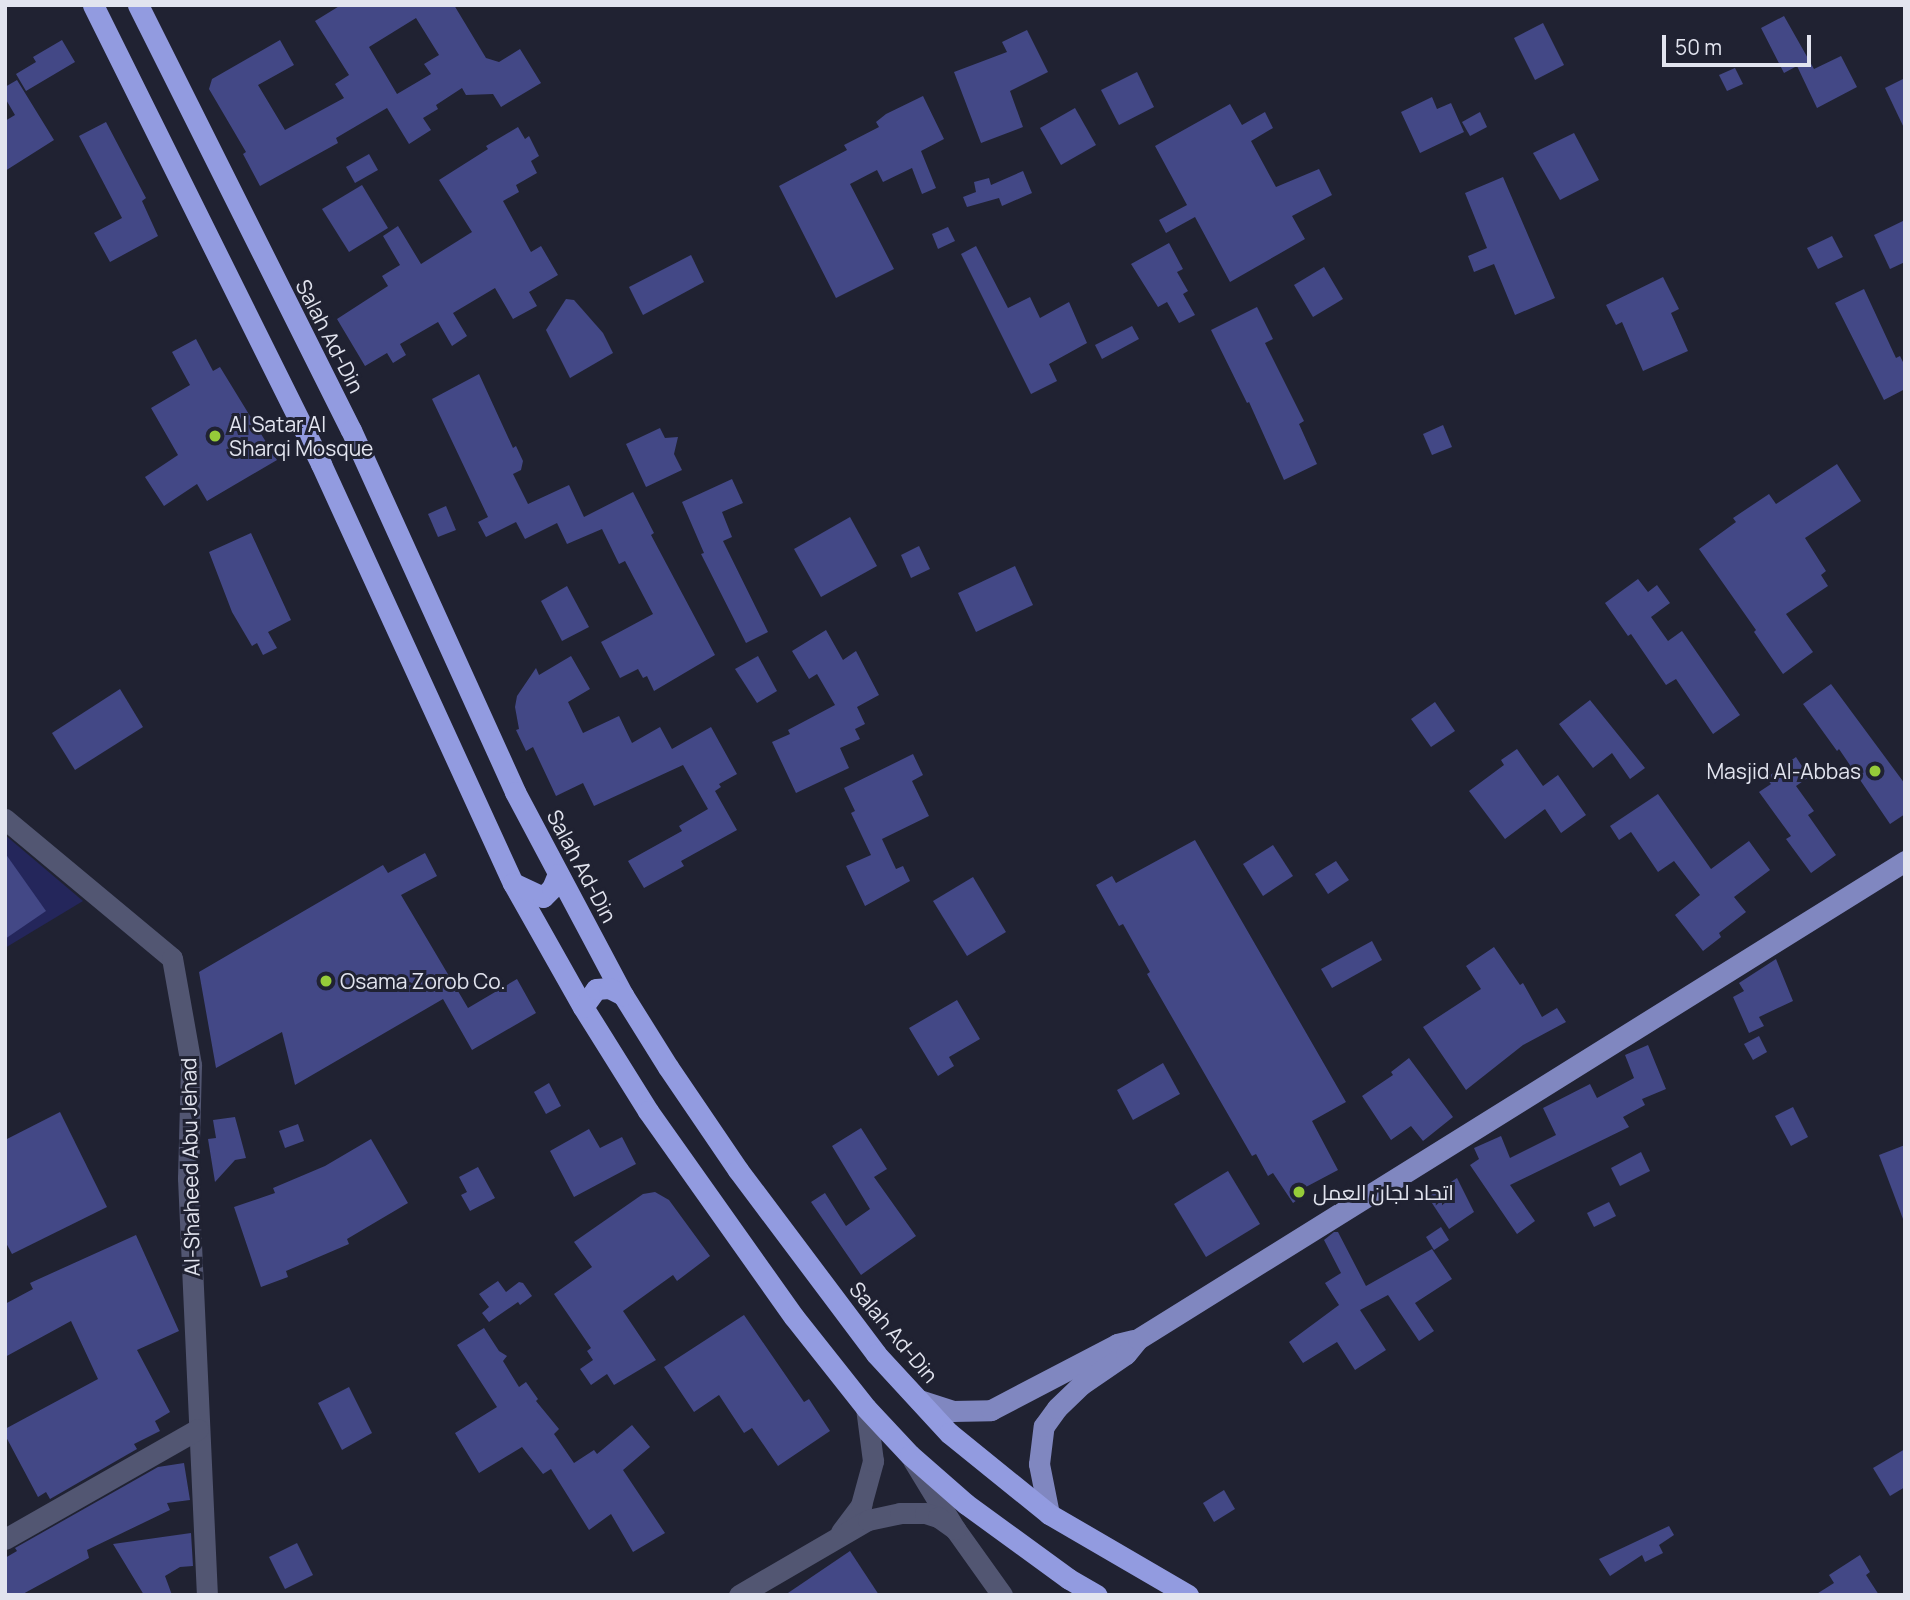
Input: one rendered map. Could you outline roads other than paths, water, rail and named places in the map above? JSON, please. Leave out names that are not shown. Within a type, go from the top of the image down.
[{"type":"highway","points":[[93,5],[315,452],[513,883],[583,1007],[648,1111],[747,1253],[866,1408],[910,1455],[966,1504],[1097,1595]]},
{"type":"highway","name":"Salah Ad-Din","points":[[138,5],[351,430],[475,707],[622,995],[754,1191],[876,1354],[919,1400],[981,1462],[1049,1514],[1188,1595]]},
{"type":"highway","points":[[513,883],[543,897],[552,888],[558,874]]},
{"type":"highway","points":[[583,1007],[596,989],[609,988],[622,995]]},
{"type":"main road","points":[[919,1400],[952,1410],[991,1409],[1117,1344],[1138,1339],[1905,861]]},
{"type":"main road","points":[[1049,1514],[1039,1464],[1044,1426],[1074,1392],[1126,1354],[1138,1339]]},
{"type":"street","name":"Al-Shaheed Abu Jehad","points":[[5,819],[172,958],[191,1065],[188,1178],[207,1595]]},
{"type":"street","points":[[837,1536],[861,1505],[869,1479],[873,1461],[866,1408]]},
{"type":"street","points":[[5,1539],[198,1429]]},
{"type":"street","points":[[910,1455],[955,1529],[1002,1595]]},
{"type":"street","points":[[739,1595],[868,1520],[900,1513],[938,1517],[955,1529]]},
{"type":"place","name":"Al Satar Al Sharqi Mosque","points":[[215,436]]},
{"type":"place","name":"Masjid Al-Abbas","points":[[1875,771]]},
{"type":"place","name":"Osama Zorob Co.","points":[[326,981]]},
{"type":"place","name":"اتحاد لجان العمل","points":[[1299,1192]]}]
